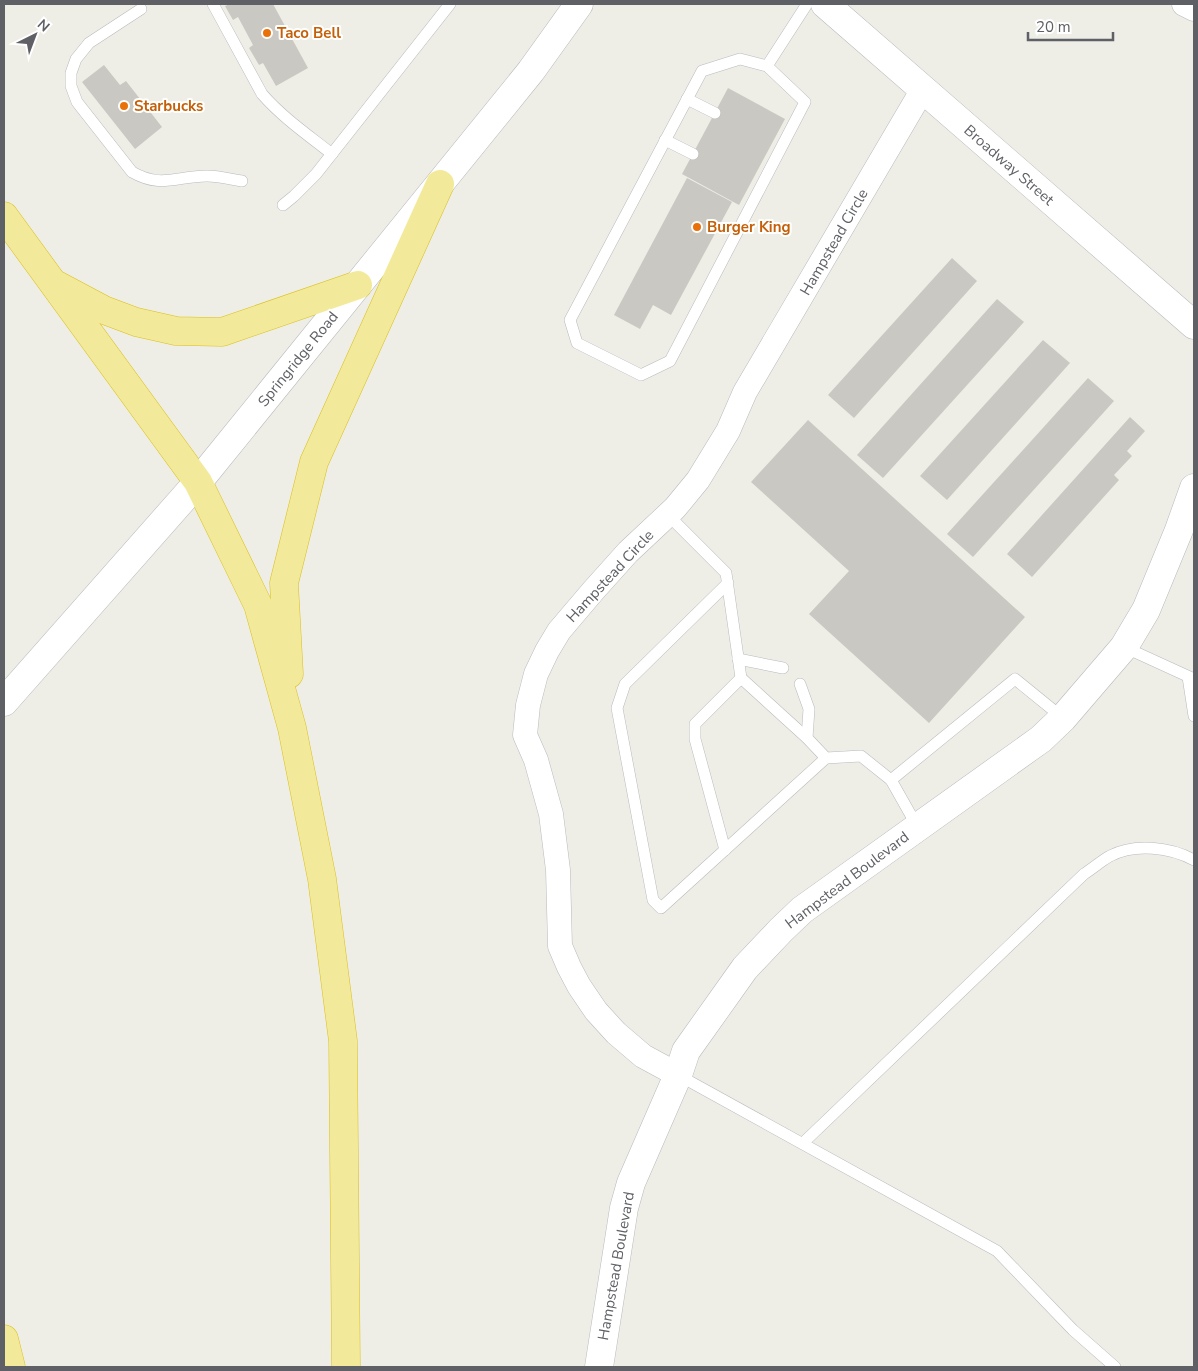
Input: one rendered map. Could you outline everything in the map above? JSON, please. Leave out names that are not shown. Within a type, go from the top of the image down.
[{"type":"highway","points":[[292,728],[284,583],[314,462],[440,184]]},
{"type":"highway","points":[[4,216],[198,482],[258,606],[292,728],[322,879],[343,1041],[346,1367]]},
{"type":"highway","points":[[52,282],[104,310],[136,322],[176,330],[222,332],[358,285]]},
{"type":"highway","points":[[4,1340],[11,1367]]},
{"type":"street","name":"Springridge Road","points":[[4,702],[198,482],[531,71],[579,4]]},
{"type":"street","points":[[1184,4],[1194,9]]},
{"type":"street","name":"Broadway Street","points":[[834,7],[923,89],[1194,325]]},
{"type":"street","name":"Hampstead Circle","points":[[678,1075],[643,1056],[616,1033],[596,1011],[579,986],[560,946],[558,870],[551,814],[536,760],[525,735],[528,705],[536,674],[546,650],[559,631],[628,552],[668,514],[698,480],[717,451],[745,392],[923,89]]},
{"type":"street","name":"Hampstead Boulevard","points":[[599,1367],[624,1208],[631,1183],[678,1075],[686,1051],[709,1017],[745,968],[802,910],[1041,739],[1063,718],[1124,647],[1146,610],[1194,488]]},
{"type":"lane","points":[[213,4],[262,94],[302,131],[332,154]]},
{"type":"lane","points":[[283,205],[316,174],[450,4]]},
{"type":"lane","points":[[767,66],[807,4]]},
{"type":"lane","points":[[141,10],[89,43],[76,58],[71,73],[71,86],[78,102],[132,172],[142,177],[156,182],[207,176],[242,181]]},
{"type":"lane","points":[[740,59],[767,66],[804,102],[776,147],[755,187],[670,361],[641,375],[576,344],[570,320],[702,71],[740,59]]},
{"type":"lane","points":[[687,99],[715,113]]},
{"type":"lane","points":[[665,140],[693,154]]},
{"type":"lane","points":[[668,514],[726,573],[741,678],[807,738],[826,758]]},
{"type":"lane","points":[[728,583],[625,684],[617,708],[653,900],[661,908],[826,758],[861,756],[891,780],[917,826]]},
{"type":"lane","points":[[1124,647],[1192,675],[1194,716]]},
{"type":"lane","points":[[738,659],[783,668]]},
{"type":"lane","points":[[725,850],[695,739],[695,724],[741,678]]},
{"type":"lane","points":[[891,780],[1015,679],[1063,718]]},
{"type":"lane","points":[[800,684],[809,709],[807,738]]},
{"type":"lane","points":[[803,1144],[1084,874],[1110,856],[1138,849],[1163,849],[1194,860]]},
{"type":"lane","points":[[678,1075],[997,1251],[1073,1330],[1115,1367]]},
{"type":"building","name":"Taco Bell","points":[[230,4],[273,4],[308,68],[276,86],[263,63],[259,65],[249,48],[253,45],[238,17],[233,20],[225,6]]},
{"type":"building","name":"Starbucks","points":[[104,65],[120,85],[126,81],[162,127],[135,149],[82,82]]},
{"type":"building","points":[[728,88],[785,119],[739,205],[682,174]]},
{"type":"building","points":[[687,178],[732,202],[671,315],[653,305],[640,329],[614,315]]},
{"type":"building","points":[[952,258],[977,281],[854,418],[828,395]]},
{"type":"building","points":[[997,299],[1024,322],[883,478],[857,455]]},
{"type":"building","points":[[1043,340],[1070,363],[947,500],[920,476]]},
{"type":"building","points":[[1088,378],[1114,401],[973,557],[947,534]]},
{"type":"building","points":[[1130,417],[1145,431],[1127,451],[1132,456],[1114,475],[1119,480],[1032,577],[1007,554]]},
{"type":"building","points":[[808,420],[1025,617],[929,723],[809,614],[849,571],[751,482]]},
{"type":"place","name":"Taco Bell","points":[[267,33]]},
{"type":"place","name":"Starbucks","points":[[124,106]]},
{"type":"place","name":"Burger King","points":[[697,227]]}]
